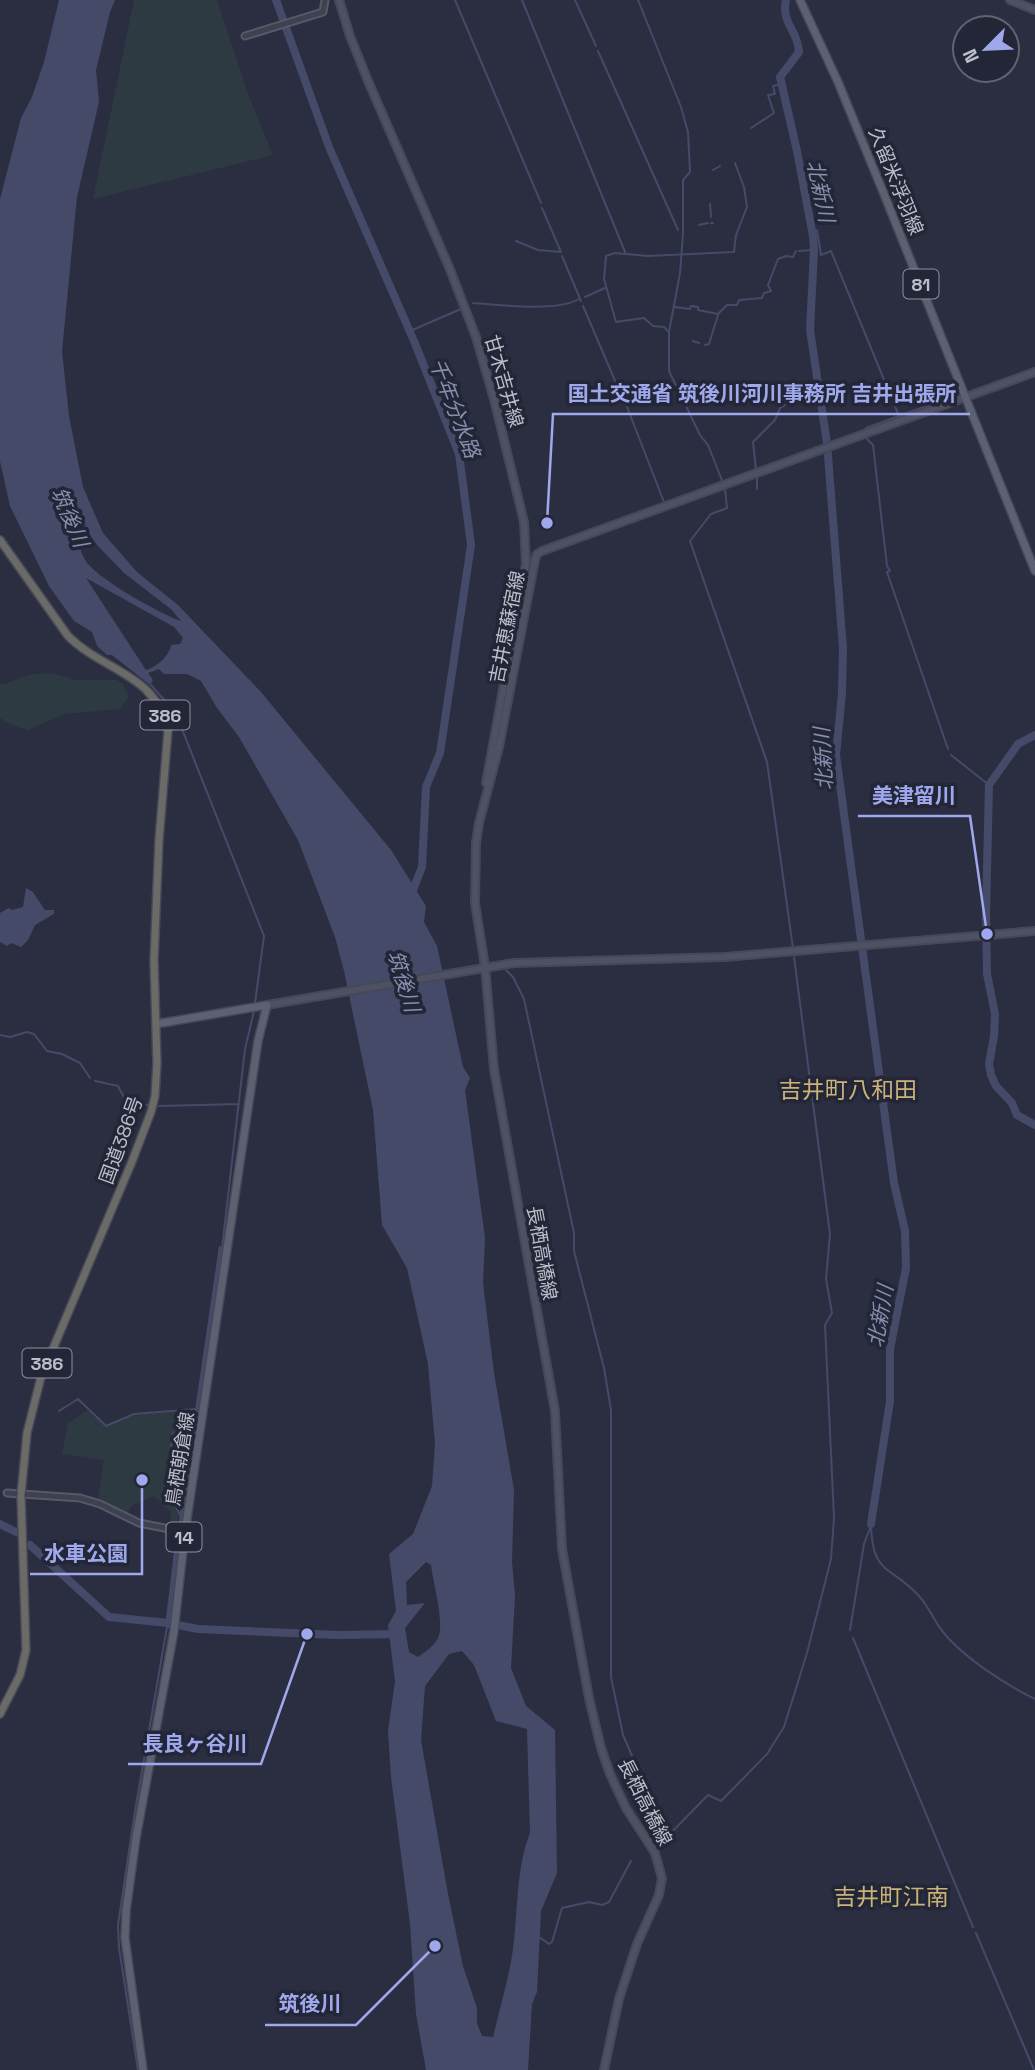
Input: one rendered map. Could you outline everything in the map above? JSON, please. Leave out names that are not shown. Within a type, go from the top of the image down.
[{"type":"highway","name":"国道386号","points":[[0,540],[68,636],[79,648],[137,680],[152,695],[164,713],[168,731],[153,960],[157,1063],[151,1112],[41,1377],[27,1433],[20,1495],[26,1650],[20,1675],[0,1714]]},
{"type":"main road","name":"甘木吉井線","points":[[339,0],[359,59],[449,267],[476,337],[524,522],[526,564],[486,777],[486,790]]},
{"type":"main road","name":"久留米浮羽線","points":[[800,0],[838,82],[1035,571]]},
{"type":"main road","points":[[1010,0],[1035,10]]},
{"type":"main road","name":"吉井恵蘇宿線","points":[[482,967],[475,903],[476,843],[486,790],[499,747],[537,554],[1035,372]]},
{"type":"main road","points":[[156,1024],[482,967],[551,961],[675,960],[1035,931]]},
{"type":"main road","name":"長栖高橋線","points":[[482,967],[494,1069],[555,1411],[562,1549],[589,1699],[610,1774],[626,1808],[654,1853],[662,1878],[659,1895],[637,1944],[619,1999],[604,2070]]},
{"type":"main road","name":"鳥栖朝倉線","points":[[143,2070],[125,1938],[126,1911],[136,1838],[174,1631],[183,1532],[258,1041],[267,1006]]},
{"type":"street","points":[[245,36],[323,12],[325,0]]},
{"type":"street","points":[[7,1493],[80,1498],[100,1504],[139,1523],[183,1532]]},
{"type":"shaded area","points":[[134,0],[217,0],[248,94],[273,155],[93,199]]},
{"type":"shaded area","points":[[52,673],[76,680],[117,680],[123,684],[129,697],[119,709],[65,714],[28,730],[0,718],[0,684],[30,675]]},
{"type":"shaded area","points":[[87,1410],[106,1427],[134,1415],[193,1410],[177,1526],[170,1525],[171,1512],[154,1496],[131,1506],[128,1514],[98,1500],[104,1460],[62,1454],[68,1424]]},
{"type":"water","points":[[59,0],[115,0],[96,70],[99,102],[77,197],[62,351],[69,416],[83,487],[103,533],[137,572],[178,605],[261,692],[391,850],[426,906],[424,922],[437,946],[463,1067],[470,1078],[465,1090],[485,1238],[483,1283],[494,1373],[514,1490],[512,1562],[515,1596],[511,1668],[526,1706],[555,1730],[557,1873],[541,1911],[537,1992],[532,2004],[528,2070],[426,2070],[416,2014],[410,1924],[391,1777],[388,1731],[395,1681],[388,1625],[396,1611],[389,1554],[413,1534],[432,1486],[435,1444],[428,1364],[407,1268],[382,1225],[373,1110],[335,937],[298,840],[239,737],[201,681],[187,674],[164,674],[159,669],[148,673],[153,680],[150,685],[97,646],[92,632],[74,621],[49,586],[10,506],[0,461],[0,199],[21,118],[32,97],[44,62]],"holes":[[[77,518],[97,545],[124,573],[172,610],[181,621],[132,596],[95,571],[82,555]],[[86,578],[174,627],[183,638],[180,644],[171,645],[158,664],[146,670]],[[426,1562],[431,1565],[440,1632],[434,1644],[418,1657],[409,1652],[405,1628],[425,1603],[407,1605],[406,1582]],[[462,1651],[474,1665],[496,1721],[527,1729],[530,1833],[521,1865],[511,1962],[493,2037],[482,2036],[477,2023],[477,2008],[463,1966],[421,1740],[425,1686],[449,1654]]]},
{"type":"water","points":[[26,888],[33,892],[45,910],[54,910],[54,914],[35,925],[28,940],[21,947],[11,943],[7,946],[0,942],[0,913],[9,908],[12,910],[23,907]]},
{"type":"water","points":[[219,1246],[225,1248],[182,1528],[178,1527]]},
{"type":"water","points":[[176,1534],[181,1534],[170,1629],[165,1627]]},
{"type":"waterway","name":"千年分水路","points":[[276,0],[329,147],[414,341],[459,454],[471,545],[440,753],[426,787],[422,867],[411,895]]},
{"type":"waterway","points":[[455,0],[541,203]]},
{"type":"waterway","points":[[522,0],[625,252]]},
{"type":"waterway","points":[[575,0],[596,46]]},
{"type":"waterway","points":[[638,0],[681,107],[688,132],[690,172],[683,180],[683,234],[680,273],[669,332],[669,371],[700,435],[708,445],[723,483]]},
{"type":"waterway","name":"北新川","points":[[786,0],[786,15],[799,52],[780,77],[813,236],[810,330],[827,443],[843,648],[836,755],[894,1183],[905,1231],[906,1268],[890,1349],[890,1401],[871,1524]]},
{"type":"waterway","points":[[598,51],[678,230]]},
{"type":"waterway","points":[[751,128],[774,113],[768,95],[775,94],[773,86],[781,84]]},
{"type":"waterway","points":[[668,331],[664,327],[653,326],[644,318],[616,322],[604,279],[606,256],[615,253],[648,256],[734,252],[736,235],[747,207],[744,187],[735,163]]},
{"type":"waterway","points":[[713,170],[720,166]]},
{"type":"waterway","points":[[710,204],[711,217]]},
{"type":"waterway","points":[[516,241],[538,250],[561,252],[542,208]]},
{"type":"waterway","points":[[699,225],[708,223]]},
{"type":"waterway","points":[[817,230],[821,255],[831,251],[899,416]]},
{"type":"waterway","points":[[799,251],[814,250]]},
{"type":"waterway","points":[[675,307],[698,307],[698,310],[718,314],[727,305],[737,305],[739,300],[762,298],[764,293],[771,291],[768,285],[778,259],[793,257],[796,251]]},
{"type":"waterway","points":[[562,256],[581,301]]},
{"type":"waterway","points":[[585,297],[605,288]]},
{"type":"waterway","points":[[473,303],[543,307],[579,299]]},
{"type":"waterway","points":[[583,306],[625,404]]},
{"type":"waterway","points":[[410,331],[461,309]]},
{"type":"waterway","points":[[705,345],[709,344],[718,315]]},
{"type":"waterway","points":[[693,341],[699,343]]},
{"type":"waterway","points":[[866,428],[959,394]]},
{"type":"waterway","points":[[756,470],[753,442],[775,420],[780,408],[785,405]]},
{"type":"waterway","points":[[627,407],[664,502]]},
{"type":"waterway","points":[[867,439],[873,445],[887,566],[890,571],[887,572],[948,749]]},
{"type":"waterway","points":[[757,477],[757,489]]},
{"type":"waterway","points":[[725,488],[727,508],[711,514],[690,541],[767,762],[793,948]]},
{"type":"waterway","points":[[151,685],[173,710],[180,724],[264,936],[255,1003]]},
{"type":"waterway","points":[[1035,735],[1018,744],[989,785],[986,913],[987,974],[995,1014],[989,1064],[991,1075],[996,1086],[1012,1103],[1017,1115],[1035,1125]]},
{"type":"waterway","points":[[951,755],[989,785]]},
{"type":"waterway","points":[[659,1845],[708,1795],[721,1801],[767,1754],[784,1727],[807,1653],[831,1559],[834,1518],[825,1325],[832,1313],[826,1279],[830,1234],[794,957]]},
{"type":"waterway","points":[[506,970],[513,977],[524,999],[574,1233],[574,1251],[604,1368],[611,1410],[611,1677],[623,1735],[648,1793],[671,1830]]},
{"type":"waterway","points":[[222,1248],[245,1049],[254,1011]]},
{"type":"waterway","points":[[0,1035],[10,1037],[27,1032],[34,1034],[47,1051],[62,1054],[80,1063],[90,1078]]},
{"type":"waterway","points":[[95,1081],[118,1086],[129,1102],[148,1105]]},
{"type":"waterway","points":[[159,1106],[239,1104]]},
{"type":"waterway","points":[[59,1411],[78,1399],[106,1426],[134,1414],[196,1409]]},
{"type":"waterway","points":[[173,1433],[167,1475],[170,1494],[180,1515]]},
{"type":"waterway","points":[[0,1524],[16,1532]]},
{"type":"waterway","points":[[871,1524],[872,1541],[879,1561],[919,1596],[952,1641],[986,1670],[1035,1699]]},
{"type":"waterway","points":[[850,1630],[864,1544],[870,1528]]},
{"type":"waterway","points":[[30,1545],[109,1617],[198,1629],[339,1635],[398,1634]]},
{"type":"waterway","points":[[138,2070],[119,1948],[118,1925],[167,1627]]},
{"type":"waterway","points":[[853,1638],[973,1927]]},
{"type":"waterway","points":[[539,1937],[549,1944],[552,1942],[562,1908],[589,1902],[602,1905],[609,1902],[631,1861]]},
{"type":"waterway","points":[[976,1933],[1034,2070]]},
{"type":"place","name":"国土交通省 筑後川河川事務所 吉井出張所","points":[[547,523]]},
{"type":"place","name":"美津留川","points":[[987,934]]},
{"type":"place","name":"水車公園","points":[[142,1480]]},
{"type":"place","name":"長良ヶ谷川","points":[[307,1634]]},
{"type":"place","name":"筑後川","points":[[435,1946]]},
{"type":"district","name":"吉井町八和田","points":[[848,1090]]},
{"type":"district","name":"吉井町江南","points":[[891,1897]]}]
